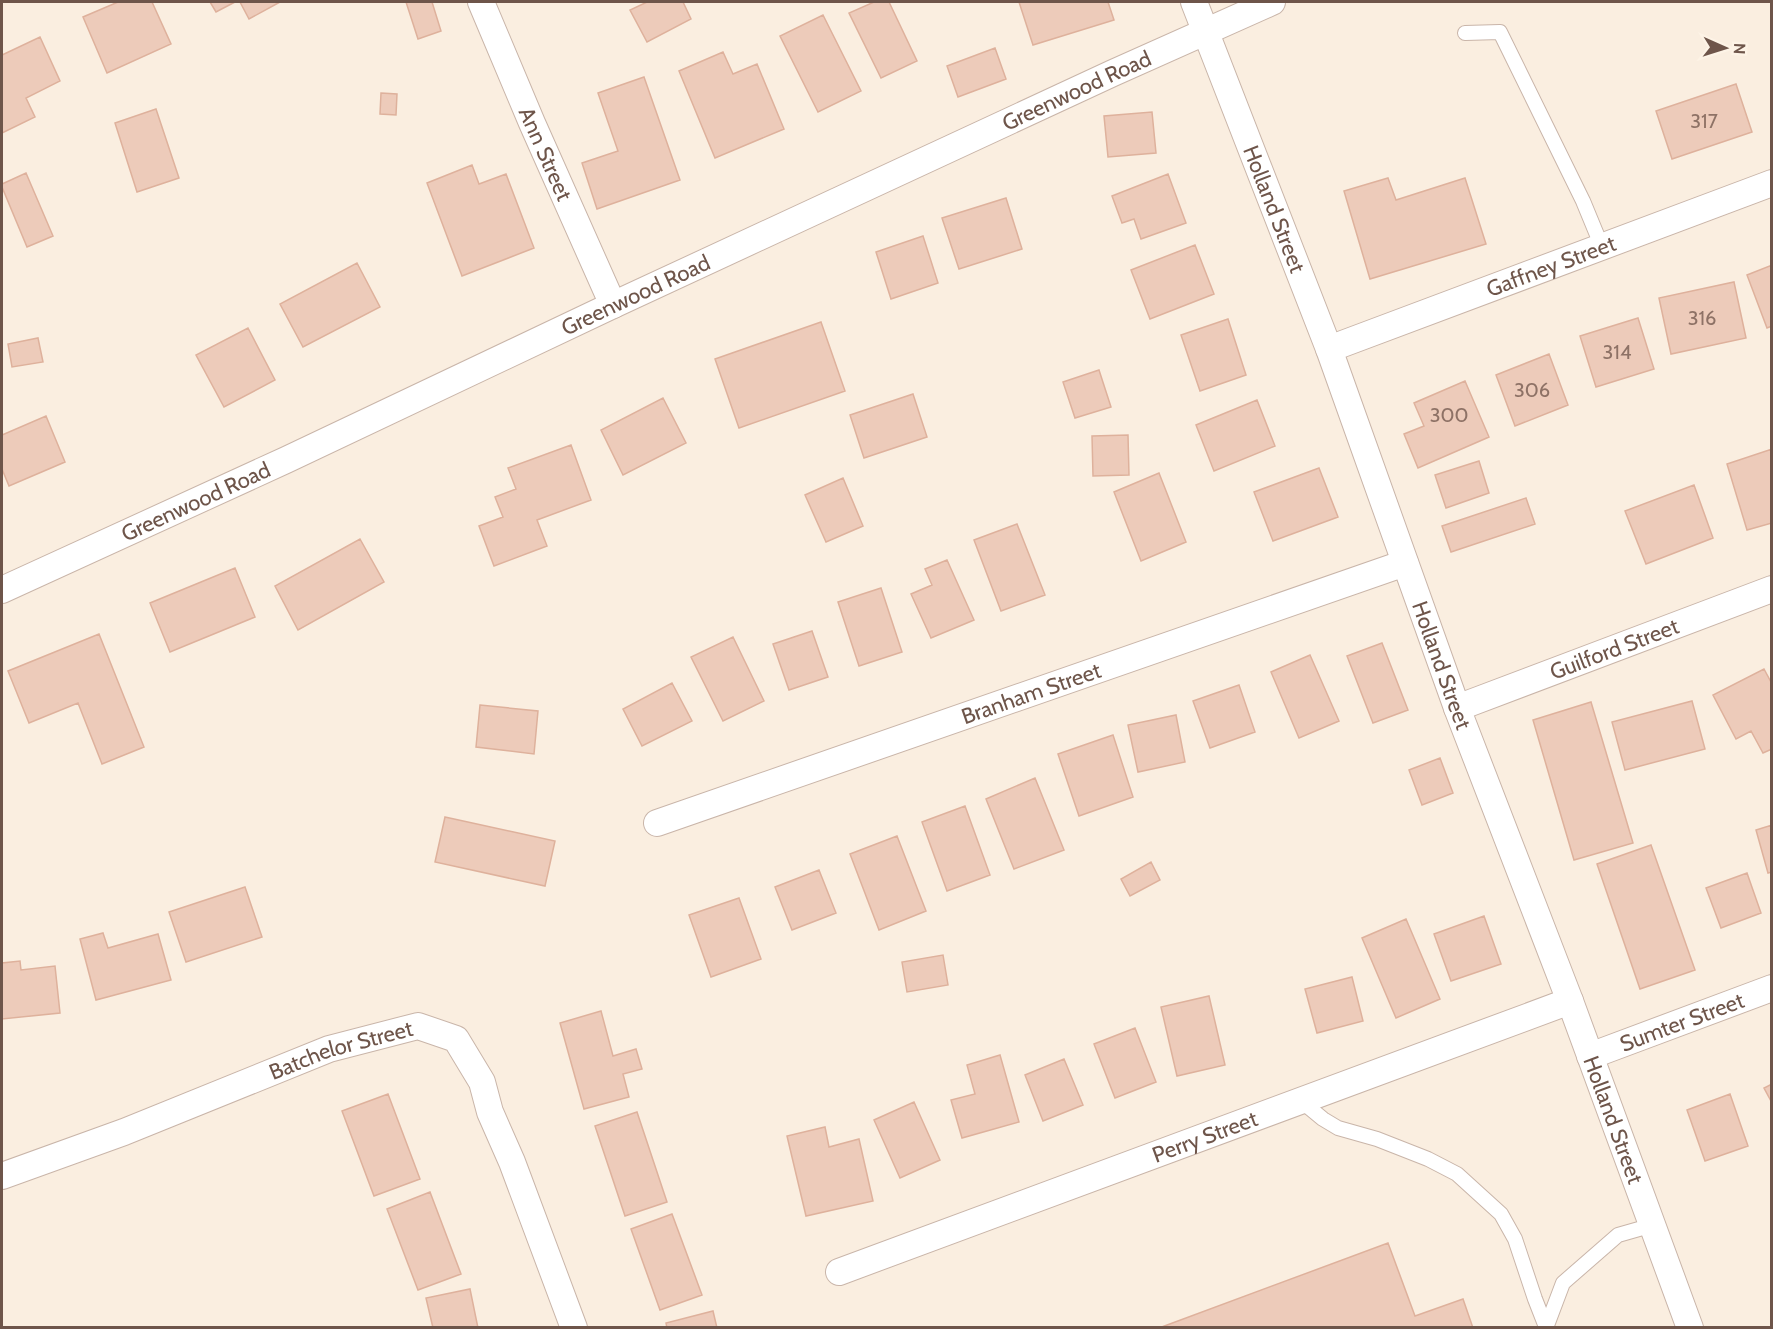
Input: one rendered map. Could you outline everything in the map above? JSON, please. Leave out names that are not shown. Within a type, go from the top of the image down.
[{"type":"street","name":"Ann Street","points":[[481,2],[613,305]]},
{"type":"street","name":"Holland Street","points":[[1194,2],[1329,349],[1457,708],[1570,1001],[1690,1328]]},
{"type":"street","name":"Greenwood Road","points":[[2,590],[286,460],[1102,78],[1272,2]]},
{"type":"street","name":"Gaffney Street","points":[[1329,349],[1772,183]]},
{"type":"street","name":"Branham Street","points":[[657,823],[1405,563]]},
{"type":"street","name":"Guilford Street","points":[[1457,708],[1772,589]]},
{"type":"street","name":"Sumter Street","points":[[1590,1056],[1772,988]]},
{"type":"street","name":"Perry Street","points":[[839,1272],[1570,1001]]},
{"type":"street","name":"Batchelor Street","points":[[2,1176],[124,1132],[329,1048],[418,1026],[456,1039],[482,1082],[490,1112],[512,1162],[574,1328]]},
{"type":"lane","points":[[1465,33],[1500,32],[1583,201],[1602,247]]},
{"type":"lane","points":[[1300,1100],[1338,1128],[1377,1139],[1428,1159],[1457,1174],[1501,1214],[1515,1239],[1546,1327]]},
{"type":"lane","points":[[1546,1327],[1563,1282],[1618,1235],[1653,1226]]},
{"type":"building","points":[[118,2],[152,2],[171,44],[107,73],[83,17]]},
{"type":"building","points":[[210,2],[235,2],[216,12]]},
{"type":"building","points":[[240,2],[280,2],[249,19]]},
{"type":"building","points":[[406,2],[432,2],[441,31],[418,39]]},
{"type":"building","points":[[647,2],[683,2],[691,19],[647,42],[630,10]]},
{"type":"building","points":[[874,2],[889,2],[917,61],[881,78],[849,13]]},
{"type":"building","points":[[1019,2],[1108,2],[1114,20],[1033,45]]},
{"type":"building","points":[[823,15],[861,91],[818,112],[780,36]]},
{"type":"building","points":[[40,37],[60,81],[26,98],[35,117],[2,133],[2,55]]},
{"type":"building","points":[[995,48],[1006,79],[958,97],[947,66]]},
{"type":"building","points":[[723,52],[733,74],[757,64],[784,129],[715,158],[679,71]]},
{"type":"building","points":[[644,77],[680,180],[597,209],[582,163],[618,151],[598,93]]},
{"type":"building","points":[[1736,84],[1752,132],[1672,159],[1656,111]]},
{"type":"building","points":[[381,93],[397,94],[396,115],[380,114]]},
{"type":"building","points":[[156,109],[179,178],[137,192],[115,123]]},
{"type":"building","points":[[1152,112],[1156,153],[1108,157],[1104,116]]},
{"type":"building","points":[[472,165],[479,184],[506,174],[534,248],[462,276],[427,183]]},
{"type":"building","points":[[26,173],[53,236],[27,247],[2,187],[2,184]]},
{"type":"building","points":[[1168,174],[1186,223],[1141,239],[1134,219],[1122,223],[1112,196]]},
{"type":"building","points":[[1388,178],[1396,200],[1465,178],[1486,244],[1370,279],[1344,191]]},
{"type":"building","points":[[1006,198],[1022,249],[959,269],[942,218]]},
{"type":"building","points":[[923,236],[938,283],[891,299],[876,252]]},
{"type":"building","points":[[1195,245],[1214,294],[1150,319],[1131,270]]},
{"type":"building","points":[[357,263],[380,307],[303,347],[280,304]]},
{"type":"building","points":[[1772,265],[1772,326],[1767,328],[1747,275]]},
{"type":"building","points":[[1734,282],[1746,338],[1671,354],[1659,298]]},
{"type":"building","points":[[1638,318],[1654,369],[1596,387],[1580,336]]},
{"type":"building","points":[[1228,319],[1246,375],[1200,391],[1181,335]]},
{"type":"building","points":[[821,322],[845,391],[739,428],[715,359]]},
{"type":"building","points":[[248,328],[275,380],[224,407],[196,355]]},
{"type":"building","points":[[38,338],[43,362],[12,367],[8,344]]},
{"type":"building","points":[[1549,354],[1568,405],[1515,426],[1496,375]]},
{"type":"building","points":[[1099,370],[1111,407],[1075,418],[1063,382]]},
{"type":"building","points":[[1465,381],[1489,437],[1418,468],[1404,434],[1424,426],[1414,403]]},
{"type":"building","points":[[913,394],[927,437],[864,458],[850,415]]},
{"type":"building","points":[[663,398],[686,443],[623,475],[601,430]]},
{"type":"building","points":[[1257,400],[1275,446],[1214,471],[1196,425]]},
{"type":"building","points":[[46,416],[65,462],[9,486],[2,469],[2,435]]},
{"type":"building","points":[[1128,435],[1129,475],[1093,476],[1092,436]]},
{"type":"building","points":[[571,445],[591,500],[537,520],[547,546],[494,566],[479,526],[503,517],[495,497],[516,489],[508,468]]},
{"type":"building","points":[[1772,449],[1772,523],[1747,530],[1727,464]]},
{"type":"building","points":[[1479,461],[1489,493],[1446,508],[1435,475]]},
{"type":"building","points":[[1319,468],[1338,517],[1273,541],[1254,492]]},
{"type":"building","points":[[1159,473],[1186,542],[1141,561],[1114,492]]},
{"type":"building","points":[[843,478],[863,526],[826,542],[805,495]]},
{"type":"building","points":[[1694,485],[1713,538],[1646,564],[1625,511]]},
{"type":"building","points":[[1526,498],[1535,524],[1451,552],[1442,526]]},
{"type":"building","points":[[1017,524],[1045,595],[1001,611],[974,540]]},
{"type":"building","points":[[360,539],[384,582],[298,630],[275,586]]},
{"type":"building","points":[[947,560],[974,620],[931,638],[911,594],[932,585],[925,569]]},
{"type":"building","points":[[235,568],[255,617],[170,652],[150,603]]},
{"type":"building","points":[[881,588],[902,652],[859,666],[838,602]]},
{"type":"building","points":[[812,631],[828,677],[789,690],[773,644]]},
{"type":"building","points":[[99,634],[144,747],[102,764],[78,703],[29,723],[8,671]]},
{"type":"building","points":[[733,637],[764,701],[723,721],[691,657]]},
{"type":"building","points":[[1382,643],[1408,710],[1373,723],[1347,656]]},
{"type":"building","points":[[1310,655],[1339,721],[1299,738],[1271,672]]},
{"type":"building","points":[[1764,669],[1772,684],[1772,749],[1763,753],[1751,731],[1736,739],[1713,695]]},
{"type":"building","points":[[672,683],[692,721],[642,746],[623,709]]},
{"type":"building","points":[[1239,685],[1255,732],[1210,748],[1193,701]]},
{"type":"building","points":[[1692,701],[1705,749],[1625,770],[1612,722]]},
{"type":"building","points":[[1591,702],[1633,843],[1574,860],[1533,720]]},
{"type":"building","points":[[480,705],[538,711],[534,754],[476,747]]},
{"type":"building","points":[[1176,715],[1185,762],[1138,772],[1128,725]]},
{"type":"building","points":[[1113,735],[1133,797],[1079,816],[1058,754]]},
{"type":"building","points":[[1440,758],[1453,793],[1422,805],[1409,770]]},
{"type":"building","points":[[1035,778],[1064,850],[1014,869],[986,799]]},
{"type":"building","points":[[965,806],[990,875],[947,891],[922,822]]},
{"type":"building","points":[[445,817],[555,841],[545,886],[435,862]]},
{"type":"building","points":[[1772,825],[1772,872],[1768,873],[1756,830]]},
{"type":"building","points":[[897,836],[926,911],[879,930],[850,854]]},
{"type":"building","points":[[1651,845],[1695,970],[1640,989],[1597,864]]},
{"type":"building","points":[[1151,862],[1160,880],[1130,896],[1121,879]]},
{"type":"building","points":[[819,870],[836,913],[792,930],[775,887]]},
{"type":"building","points":[[1747,873],[1761,913],[1721,928],[1706,888]]},
{"type":"building","points":[[245,887],[262,937],[186,962],[169,912]]},
{"type":"building","points":[[739,898],[761,959],[711,977],[689,915]]},
{"type":"building","points":[[1484,916],[1501,964],[1451,981],[1434,934]]},
{"type":"building","points":[[1406,919],[1440,999],[1396,1018],[1362,938]]},
{"type":"building","points":[[103,933],[108,948],[158,934],[171,980],[96,1000],[80,939]]},
{"type":"building","points":[[943,955],[948,985],[907,992],[902,962]]},
{"type":"building","points":[[20,961],[21,970],[55,966],[60,1013],[2,1019],[2,963]]},
{"type":"building","points":[[1352,977],[1363,1021],[1317,1033],[1305,989]]},
{"type":"building","points":[[1209,996],[1225,1065],[1177,1076],[1161,1007]]},
{"type":"building","points":[[601,1011],[613,1056],[636,1049],[642,1069],[623,1074],[629,1097],[584,1109],[560,1023]]},
{"type":"building","points":[[1135,1028],[1156,1082],[1115,1098],[1094,1044]]},
{"type":"building","points":[[1000,1055],[1019,1122],[962,1138],[951,1100],[975,1094],[967,1065]]},
{"type":"building","points":[[1064,1059],[1083,1105],[1043,1121],[1025,1075]]},
{"type":"building","points":[[1772,1084],[1772,1103],[1764,1088]]},
{"type":"building","points":[[388,1094],[420,1179],[374,1196],[342,1111]]},
{"type":"building","points":[[1730,1094],[1748,1146],[1705,1161],[1687,1110]]},
{"type":"building","points":[[914,1102],[940,1160],[900,1178],[874,1120]]},
{"type":"building","points":[[637,1112],[667,1202],[625,1216],[595,1126]]},
{"type":"building","points":[[825,1127],[829,1147],[859,1139],[873,1201],[806,1216],[787,1136]]},
{"type":"building","points":[[430,1192],[461,1274],[418,1290],[387,1209]]},
{"type":"building","points":[[672,1214],[702,1295],[660,1310],[631,1229]]},
{"type":"building","points":[[1388,1243],[1415,1316],[1463,1299],[1473,1328],[1159,1328]]},
{"type":"building","points":[[470,1289],[478,1328],[433,1328],[426,1298]]},
{"type":"building","points":[[713,1311],[717,1328],[667,1328],[666,1323]]}]
